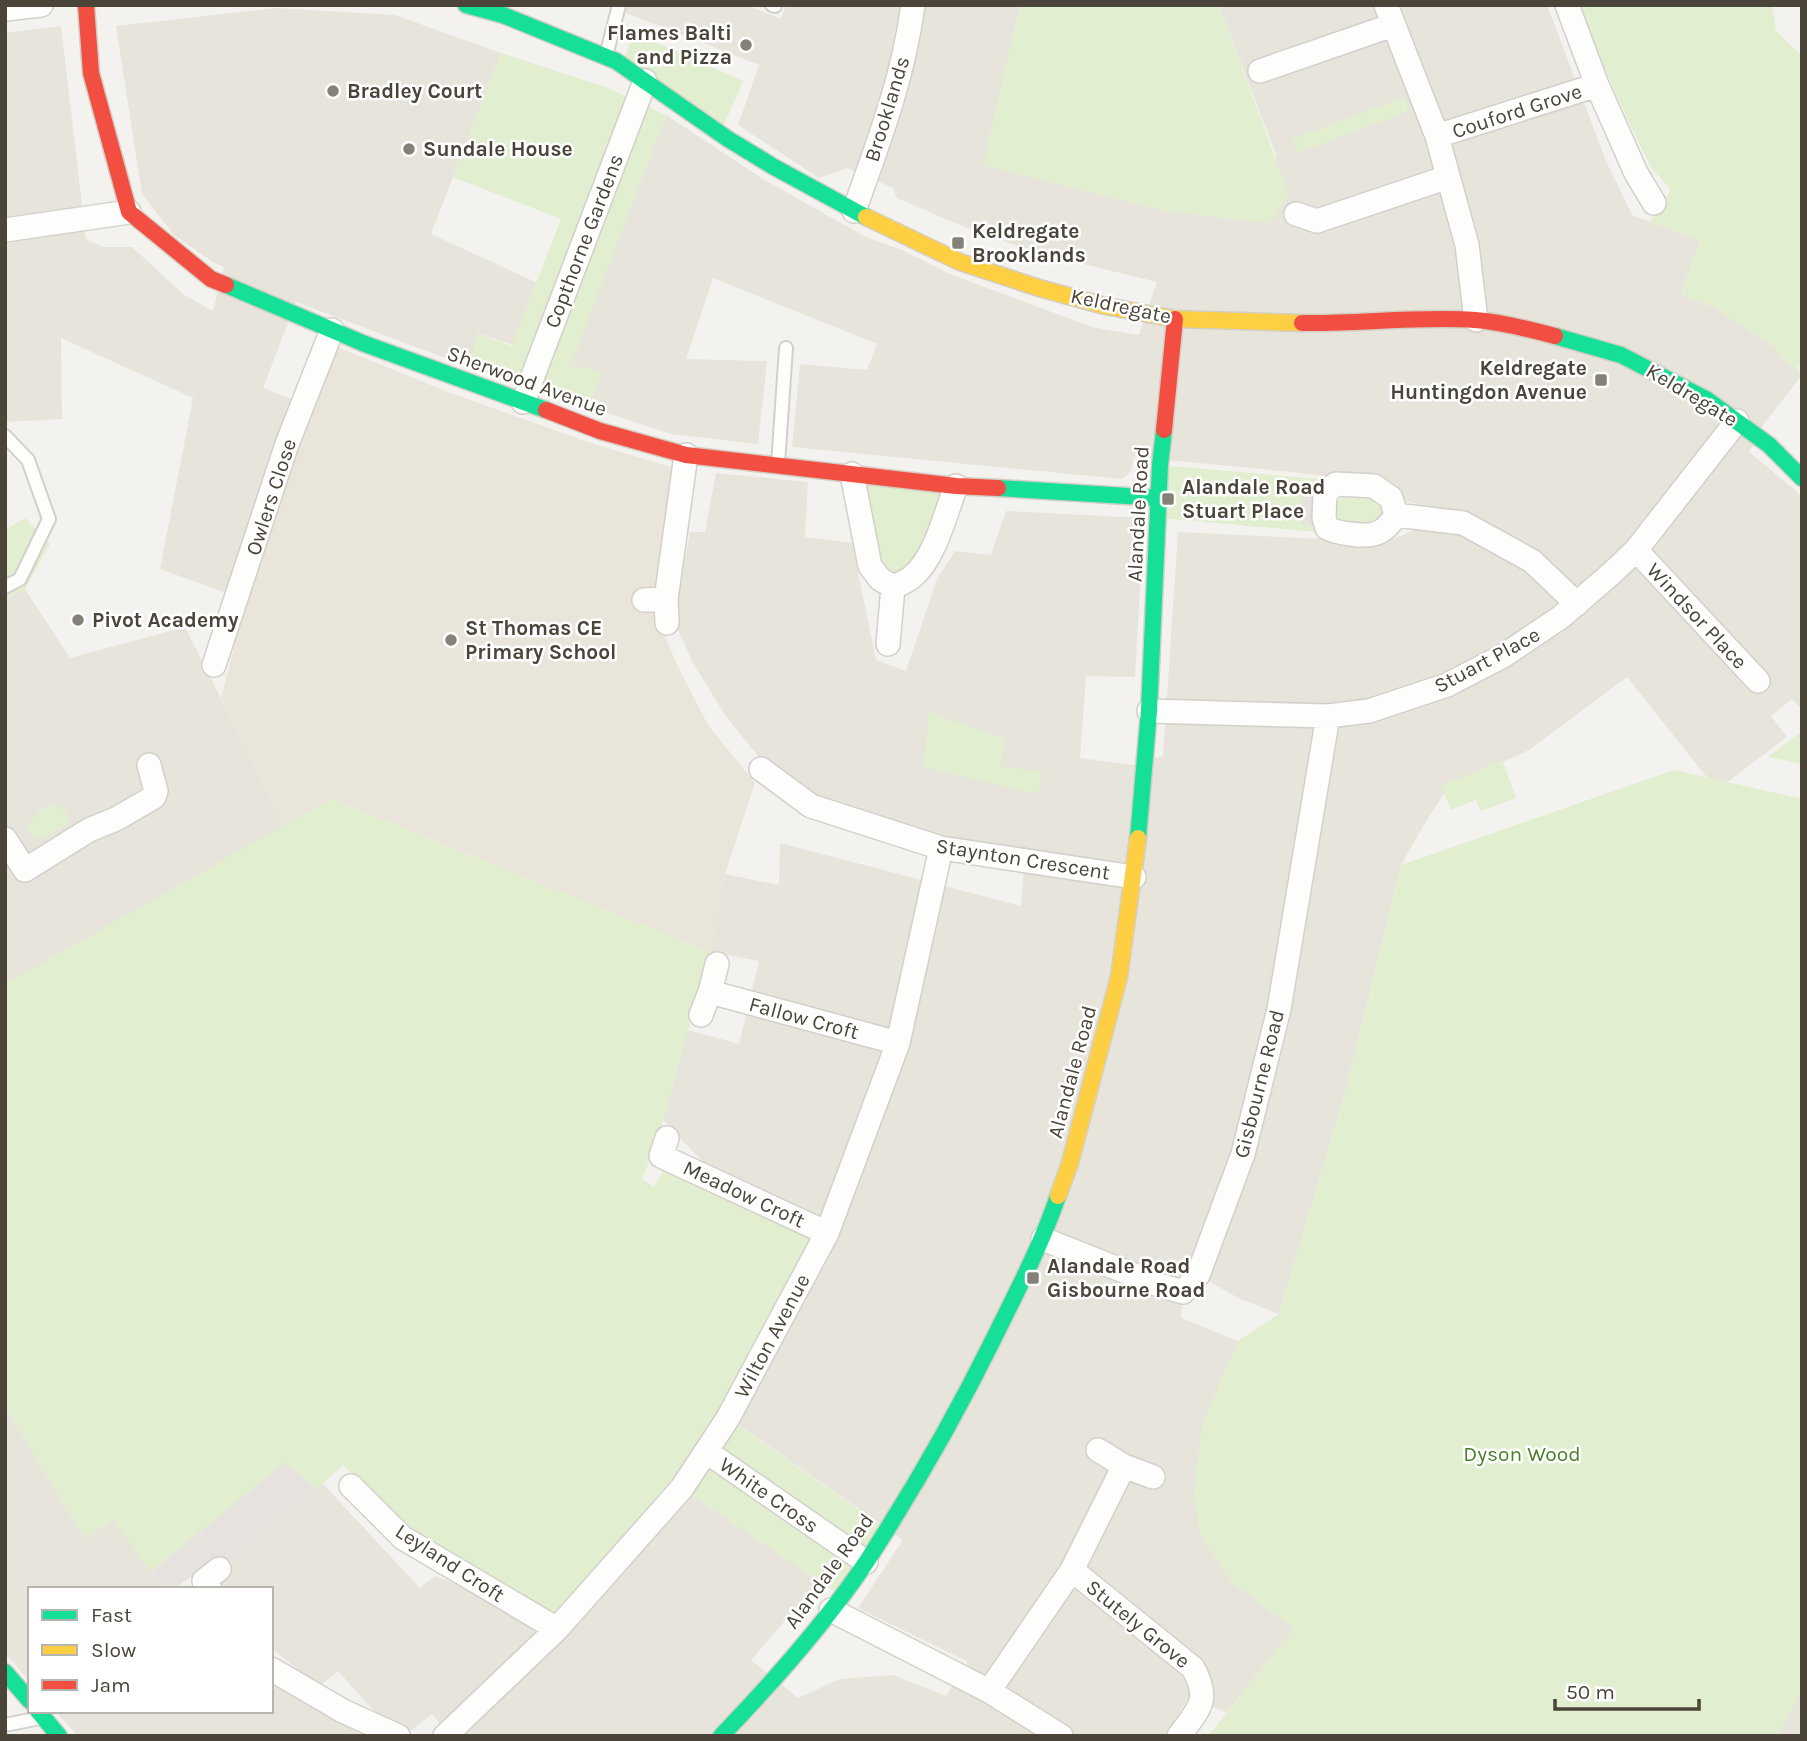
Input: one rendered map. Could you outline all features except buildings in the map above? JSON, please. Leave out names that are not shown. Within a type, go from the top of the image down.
[{"type":"street","points":[[5,9],[41,5]]},
{"type":"street","points":[[5,229],[129,212],[91,73],[86,5]]},
{"type":"street","name":"Keldregate","points":[[466,5],[503,15],[606,56],[729,139],[854,211],[960,262],[1052,292],[1105,306],[1175,319],[1318,323],[1396,319],[1476,320],[1526,328],[1621,355],[1706,399],[1769,445],[1802,478]]},
{"type":"street","name":"Brooklands","points":[[854,211],[894,101],[913,5]]},
{"type":"street","name":"Couford Grove","points":[[1567,5],[1597,85],[1636,173],[1654,203]]},
{"type":"street","points":[[1260,71],[1389,15],[1437,136],[1467,245],[1476,320]]},
{"type":"street","name":"Copthorne Gardens","points":[[523,402],[645,81]]},
{"type":"street","name":"Couford Grove","points":[[1437,136],[1597,85]]},
{"type":"street","points":[[1296,214],[1317,221],[1448,177]]},
{"type":"street","name":"Sherwood Avenue","points":[[129,212],[211,279],[365,344],[600,431],[686,456],[956,486],[1159,498]]},
{"type":"street","name":"Alandale Road","points":[[722,1736],[764,1691],[831,1610],[866,1562],[954,1419],[1043,1238],[1070,1163],[1119,977],[1134,877],[1149,711],[1159,498],[1175,319]]},
{"type":"street","name":"Owlers Close","points":[[214,665],[287,444],[332,330]]},
{"type":"street","name":"Stuart Place","points":[[1149,711],[1328,716],[1368,711],[1447,685],[1503,656],[1577,604],[1636,550],[1737,422]]},
{"type":"street","points":[[667,623],[655,600],[686,456]]},
{"type":"street","points":[[852,474],[870,566],[880,579],[893,587]]},
{"type":"street","points":[[893,587],[912,578],[922,567],[956,486]]},
{"type":"street","points":[[1396,515],[1464,523],[1532,561],[1577,604]]},
{"type":"street","name":"Windsor Place","points":[[1636,550],[1758,681]]},
{"type":"street","points":[[888,644],[893,587]]},
{"type":"street","name":"Gisbourne Road","points":[[1043,1238],[1183,1292],[1198,1275],[1243,1154],[1279,1009],[1328,716]]},
{"type":"street","points":[[5,839],[15,876],[89,830],[117,820],[154,797],[156,791],[149,765]]},
{"type":"street","name":"Staynton Crescent","points":[[761,769],[811,806],[941,848],[1134,877]]},
{"type":"street","name":"Wilton Avenue","points":[[445,1736],[557,1629],[681,1488],[728,1418],[827,1233],[898,1043],[941,848]]},
{"type":"street","points":[[701,1015],[717,964]]},
{"type":"street","name":"Fallow Croft","points":[[710,992],[898,1043]]},
{"type":"street","name":"Meadow Croft","points":[[660,1156],[827,1233]]},
{"type":"street","points":[[1098,1450],[1124,1466],[1153,1477]]},
{"type":"street","name":"White Cross","points":[[707,1452],[866,1562]]},
{"type":"street","name":"Stutely Grove","points":[[1124,1466],[1072,1570],[1193,1668],[1203,1686],[1202,1703],[1179,1736]]},
{"type":"street","name":"Leyland Croft","points":[[351,1486],[403,1538],[557,1629]]},
{"type":"street","points":[[989,1690],[1072,1570]]},
{"type":"street","points":[[831,1610],[989,1690],[1062,1736]]},
{"type":"street","points":[[273,1670],[343,1711],[398,1736]]},
{"type":"street","points":[[5,1672],[28,1700]]},
{"type":"street","points":[[41,1714],[58,1736]]},
{"type":"lane","points":[[606,56],[619,5]]},
{"type":"lane","points":[[778,465],[786,348]]},
{"type":"lane","points":[[5,436],[27,460],[49,519],[20,579],[5,587]]},
{"type":"lane","points":[[5,1725],[41,1714]]},
{"type":"shaded area","points":[[622,5],[747,5],[781,19],[786,5],[1020,5],[984,165],[1171,212],[1270,223],[1276,155],[1219,5],[1547,5],[1606,161],[1632,215],[1700,240],[1681,294],[1715,308],[1772,345],[1801,376],[1763,425],[1749,452],[1802,498],[1802,710],[1792,699],[1771,716],[1787,737],[1717,790],[1627,677],[1529,750],[1448,788],[1401,865],[1346,1090],[1279,1314],[1240,1299],[1198,1275],[1183,1292],[1181,1318],[1238,1341],[1202,1426],[1232,1582],[1294,1629],[1226,1713],[1190,1696],[1165,1736],[450,1736],[432,1714],[405,1735],[383,1721],[338,1671],[319,1687],[273,1650],[273,1587],[218,1587],[225,1565],[323,1484],[420,1588],[435,1576],[465,1587],[561,1642],[689,1493],[819,1581],[751,1660],[798,1698],[840,1679],[893,1675],[946,1696],[968,1662],[858,1608],[903,1540],[736,1423],[831,1254],[809,1210],[703,1162],[663,1120],[688,1030],[739,1044],[759,961],[710,952],[725,874],[779,885],[780,843],[1021,906],[1025,850],[944,840],[815,798],[766,766],[725,715],[692,661],[674,621],[690,532],[705,532],[716,473],[808,482],[805,537],[852,543],[876,660],[906,671],[937,579],[955,551],[991,555],[1006,511],[1144,518],[1135,677],[1086,676],[1080,758],[1134,765],[1163,756],[1178,532],[1387,542],[1419,528],[1466,514],[1404,501],[1390,485],[1292,472],[1134,457],[1131,471],[1122,479],[792,447],[800,364],[867,370],[877,344],[713,278],[686,359],[767,361],[758,444],[671,434],[589,407],[601,372],[571,365],[478,333],[469,367],[296,302],[263,388],[293,400],[232,595],[160,569],[193,398],[61,338],[62,419],[5,422],[5,33],[61,26],[86,239],[103,247],[132,247],[183,294],[213,311],[224,267],[174,235],[142,194],[116,26],[275,8],[395,15],[501,53],[431,234],[592,308],[666,115],[763,179],[866,237],[902,250],[950,274],[1092,327],[1139,335],[1157,282],[1030,251],[897,198],[893,188],[847,168],[819,178],[738,125],[759,65],[621,11]]},
{"type":"shaded area","name":"St Thomas CE Primary School","points":[[335,346],[448,392],[588,442],[677,469],[661,591],[636,591],[636,611],[655,613],[678,667],[708,725],[755,783],[725,874],[710,952],[331,799],[287,829],[221,698],[244,609],[294,446]]},
{"type":"shaded area","points":[[1303,488],[1319,490],[1318,526],[1301,525]]},
{"type":"shaded area","points":[[25,589],[70,658],[185,627],[287,829],[5,986],[5,600]]},
{"type":"shaded area","points":[[5,1406],[85,1539],[113,1519],[164,1587],[28,1587],[28,1680],[5,1653]]},
{"type":"shaded area","points":[[285,1462],[317,1489],[225,1565],[199,1572],[176,1587],[164,1587],[151,1572]]},
{"type":"shaded area","points":[[1802,1682],[1802,1736],[1770,1736]]},
{"type":"shaded area","points":[[273,1684],[364,1736],[78,1736],[57,1713],[273,1713]]},
{"type":"green space","points":[[1020,5],[1219,5],[1289,195],[1270,223],[1171,212],[983,165]]},
{"type":"green space","points":[[1580,5],[1772,5],[1776,31],[1802,56],[1802,369],[1797,364],[1801,376],[1772,345],[1715,308],[1681,294],[1700,240],[1650,222],[1671,190],[1652,169],[1635,135]]},
{"type":"green space","points":[[633,32],[743,81],[724,125],[625,58]]},
{"type":"green space","points":[[501,53],[608,88],[666,115],[571,365],[602,372],[589,407],[469,367],[477,333],[512,346],[561,219],[453,177]]},
{"type":"green space","points":[[1405,97],[1409,111],[1297,153],[1292,139]]},
{"type":"green space","points":[[1160,465],[1320,479],[1319,490],[1304,488],[1301,524],[1318,526],[1317,532],[1158,518]]},
{"type":"green space","points":[[852,474],[956,486],[922,567],[880,579]]},
{"type":"green space","points":[[1343,498],[1372,499],[1381,503],[1384,512],[1380,520],[1375,521],[1357,522],[1339,518],[1334,516],[1334,501]]},
{"type":"green space","points":[[25,518],[50,544],[25,589],[5,600],[5,530]]},
{"type":"green space","points":[[929,712],[1005,739],[1000,766],[1042,771],[1039,791],[1033,793],[924,767]]},
{"type":"green space","points":[[1802,731],[1802,764],[1768,757]]},
{"type":"green space","points":[[1502,760],[1516,798],[1481,811],[1476,800],[1451,810],[1441,786]]},
{"type":"green space","name":"Dyson Wood","points":[[1674,770],[1802,799],[1802,1692],[1777,1736],[1208,1736],[1294,1629],[1232,1582],[1200,1535],[1194,1490],[1202,1426],[1238,1341],[1279,1314],[1346,1090],[1401,865]]},
{"type":"green space","points":[[331,799],[710,952],[656,1145],[642,1179],[654,1187],[663,1171],[813,1240],[699,1447],[554,1619],[405,1529],[343,1465],[317,1489],[285,1463],[151,1572],[113,1519],[85,1539],[5,1406],[5,984]]},
{"type":"green space","points":[[59,805],[68,815],[68,824],[41,839],[33,835],[27,826],[41,809]]},
{"type":"green space","points":[[728,1418],[886,1529],[841,1596],[689,1493]]},
{"type":"traffic: fast","points":[[466,5],[503,15],[616,61],[728,139],[866,217]]},
{"type":"traffic: fast","points":[[226,285],[365,344],[546,410]]},
{"type":"traffic: fast","points":[[1555,336],[1621,355],[1706,399],[1769,445],[1802,478]]},
{"type":"traffic: fast","points":[[1138,838],[1149,711],[1160,465],[1164,430]]},
{"type":"traffic: fast","points":[[998,488],[1159,498]]},
{"type":"traffic: fast","points":[[721,1736],[816,1630],[884,1534],[979,1369],[1036,1251],[1058,1196]]},
{"type":"traffic: fast","points":[[5,1672],[28,1699]]},
{"type":"traffic: fast","points":[[40,1713],[59,1736]]},
{"type":"traffic: slow","points":[[866,217],[960,262],[1105,306],[1175,319],[1302,323]]},
{"type":"traffic: slow","points":[[1058,1196],[1070,1163],[1119,977],[1138,838]]},
{"type":"traffic: jam","points":[[86,5],[91,73],[129,212],[211,279],[226,285]]},
{"type":"traffic: jam","points":[[1164,430],[1175,319]]},
{"type":"traffic: jam","points":[[1302,323],[1475,320],[1555,336]]},
{"type":"traffic: jam","points":[[546,410],[600,431],[686,455],[956,486],[998,488]]},
{"type":"place","name":"Flames Balti and Pizza","points":[[746,45]]},
{"type":"place","name":"Bradley Court","points":[[333,91]]},
{"type":"place","name":"Sundale House","points":[[409,149]]},
{"type":"place","name":"Keldregate Brooklands","points":[[958,243]]},
{"type":"place","name":"Keldregate Huntingdon Avenue","points":[[1601,380]]},
{"type":"place","name":"Alandale Road Stuart Place","points":[[1168,499]]},
{"type":"place","name":"Pivot Academy","points":[[78,620]]},
{"type":"place","name":"St Thomas CE Primary School","points":[[451,640]]},
{"type":"place","name":"Alandale Road Gisbourne Road","points":[[1033,1278]]}]
